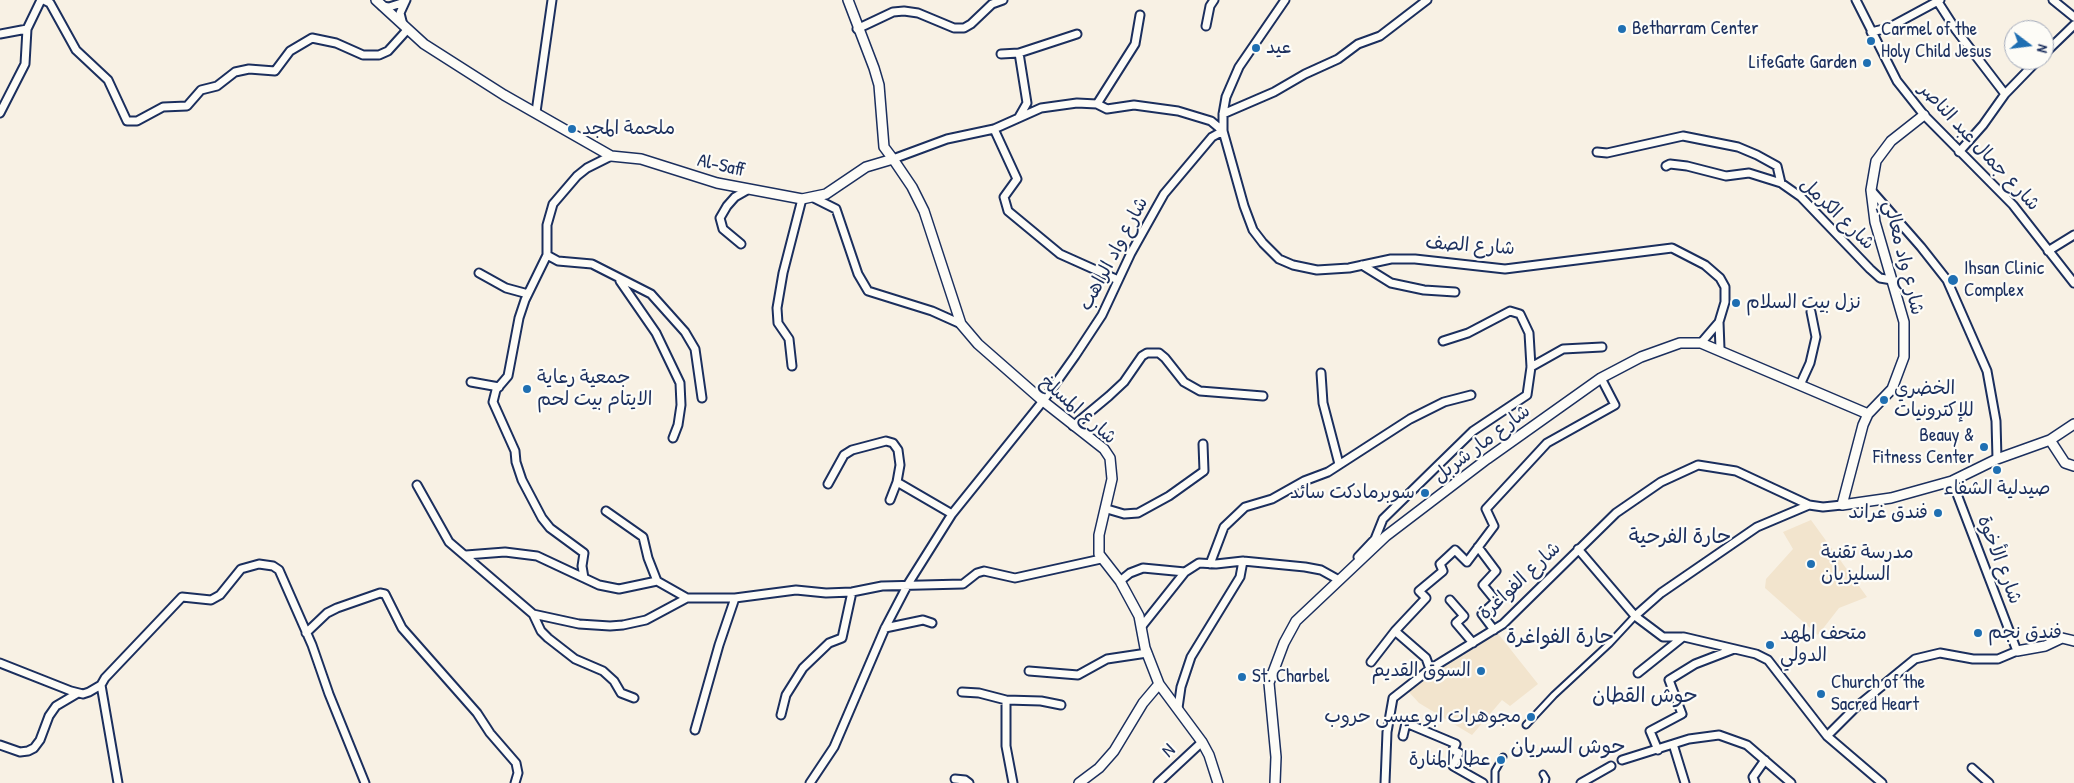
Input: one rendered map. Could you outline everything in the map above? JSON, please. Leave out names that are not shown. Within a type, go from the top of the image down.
[{"type":"street","points":[[0,112],[25,64],[27,29],[42,0],[50,3],[76,50],[108,80],[127,121],[137,121],[163,107],[187,106],[202,90],[217,86],[235,72],[249,69],[275,71],[290,51],[312,38],[336,43],[363,55],[379,55],[388,51],[405,28],[400,13],[405,1]]},
{"type":"street","points":[[536,112],[552,0]]},
{"type":"street","points":[[848,0],[879,85],[884,147],[893,159],[947,139],[994,129],[1041,108],[1077,103],[1097,104],[1107,109],[1134,105],[1178,111],[1211,122],[1224,131]]},
{"type":"street","points":[[857,29],[880,17],[904,10],[918,13],[954,28],[964,28],[971,24],[992,4],[1003,0]]},
{"type":"street","points":[[1206,26],[1210,6],[1214,0]]},
{"type":"street","name":"شارع الصف","points":[[1285,0],[1239,67],[1226,96],[1223,114],[1224,131],[1244,206],[1253,230],[1262,243],[1279,258],[1301,267],[1317,270],[1362,265],[1391,258],[1505,269],[1672,248],[1705,265],[1720,278],[1725,287],[1725,302],[1719,322],[1701,343]]},
{"type":"street","points":[[1223,114],[1274,92],[1304,74],[1338,59],[1358,44],[1380,36],[1427,0]]},
{"type":"street","name":"شارع جمال عبد الناصر","points":[[1856,0],[1897,81],[1924,115],[2013,205],[2074,283]]},
{"type":"street","points":[[2053,0],[2074,17]]},
{"type":"street","points":[[379,3],[390,7],[405,1]]},
{"type":"street","points":[[1871,32],[1888,28],[1940,1],[1956,30],[2005,94]]},
{"type":"street","name":"Al-Saff","points":[[379,3],[424,44],[454,64],[611,156],[641,159],[686,174],[802,199],[826,194],[866,167],[893,159]]},
{"type":"street","points":[[1097,104],[1135,44],[1140,15]]},
{"type":"street","points":[[2054,44],[2074,25]]},
{"type":"street","points":[[0,34],[27,29]]},
{"type":"street","points":[[1001,54],[1019,53],[1077,34]]},
{"type":"street","points":[[1018,119],[1027,103],[1019,53]]},
{"type":"street","points":[[1959,152],[2005,94],[2028,70]]},
{"type":"street","points":[[1027,103],[1041,108]]},
{"type":"street","name":"شارع واد معالي","points":[[1842,504],[1868,414],[1892,389],[1904,357],[1904,322],[1875,222],[1871,190],[1876,160],[1891,141],[1924,115]]},
{"type":"street","points":[[994,129],[1017,179],[1004,197],[1008,211],[1060,254],[1118,280]]},
{"type":"street","name":"شارع واد الراهب","points":[[810,783],[834,747],[885,628],[908,584],[952,514],[1044,401],[1102,315],[1118,280],[1164,194],[1212,137],[1224,131]]},
{"type":"street","name":"شارع الكرمل","points":[[1597,152],[1607,152],[1683,136],[1738,147],[1757,155],[1777,166],[1781,183],[1801,197],[1880,278],[1892,280]]},
{"type":"street","points":[[584,578],[582,574],[584,558],[582,550],[550,528],[533,504],[516,462],[515,451],[492,396],[508,376],[519,318],[528,294],[547,255],[548,225],[557,197],[587,168],[611,156]]},
{"type":"street","name":"شارع المسلخ","points":[[893,159],[912,187],[924,211],[961,324],[978,344],[1073,426],[1104,449],[1110,458],[1112,478],[1107,509],[1097,546],[1101,559]]},
{"type":"street","points":[[1666,166],[1670,164],[1688,166],[1726,176],[1749,173],[1781,183]]},
{"type":"street","points":[[741,244],[723,228],[720,218],[735,197],[749,189]]},
{"type":"street","points":[[1871,190],[1922,247],[1947,280],[1987,371],[1996,421],[1997,459]]},
{"type":"street","points":[[814,198],[836,209],[858,274],[868,291],[932,311],[961,324]]},
{"type":"street","points":[[792,366],[789,339],[778,323],[777,308],[783,273],[802,199]]},
{"type":"street","points":[[2048,251],[2074,235]]},
{"type":"street","points":[[547,255],[558,262],[592,264],[618,279],[651,294],[685,332],[695,349],[702,398]]},
{"type":"street","points":[[1362,265],[1391,283],[1424,290],[1455,292]]},
{"type":"street","points":[[478,272],[506,288],[528,294]]},
{"type":"street","points":[[618,279],[656,333],[680,383],[681,405],[678,425],[673,438]]},
{"type":"street","points":[[1356,564],[1358,556],[1376,539],[1383,519],[1473,431],[1527,396],[1531,367],[1529,333],[1520,314],[1510,311],[1468,333],[1443,341]]},
{"type":"street","points":[[1800,385],[1810,363],[1816,337],[1811,312]]},
{"type":"street","points":[[1719,322],[1720,349]]},
{"type":"street","name":"شارع مار شربل","points":[[1275,783],[1276,757],[1269,683],[1284,643],[1296,620],[1314,601],[1386,536],[1487,459],[1601,378],[1641,357],[1680,344],[1701,343],[1720,349],[1868,414]]},
{"type":"street","points":[[1531,367],[1563,349],[1602,347]]},
{"type":"street","points":[[1073,426],[1114,391],[1142,356],[1148,353],[1159,353],[1184,382],[1200,391],[1263,396]]},
{"type":"street","points":[[1321,373],[1323,403],[1339,464]]},
{"type":"street","points":[[1371,662],[1395,631],[1426,598],[1420,591],[1443,571],[1440,564],[1454,550],[1466,562],[1494,526],[1486,509],[1547,444],[1614,405],[1601,378]]},
{"type":"street","points":[[471,382],[499,387]]},
{"type":"street","points":[[1210,564],[1224,527],[1245,507],[1272,499],[1304,481],[1328,472],[1410,419],[1444,402],[1471,395]]},
{"type":"street","points":[[1526,725],[1554,695],[1661,593],[1758,527],[1809,505],[1823,507],[1891,498],[1952,480],[1997,459],[2050,440],[2074,424]]},
{"type":"street","points":[[2050,440],[2065,463],[2074,466]]},
{"type":"street","points":[[828,484],[844,455],[852,450],[886,441],[893,443],[898,450],[900,465],[897,482],[890,500]]},
{"type":"street","points":[[1107,509],[1124,514],[1138,513],[1169,496],[1204,471],[1203,444]]},
{"type":"street","name":"شارع الفواغرة","points":[[1385,783],[1387,732],[1393,698],[1430,669],[1494,630],[1521,607],[1616,513],[1661,482],[1698,465],[1736,471],[1809,505]]},
{"type":"street","name":"شارع الأخوة","points":[[1952,480],[2017,651]]},
{"type":"street","points":[[897,482],[952,514]]},
{"type":"street","points":[[417,486],[449,542],[466,555],[470,562],[533,614],[541,632],[575,659],[603,671],[614,681],[621,693],[634,698]]},
{"type":"street","points":[[606,511],[643,538],[657,581],[687,598]]},
{"type":"street","points":[[1478,546],[1496,571],[1483,585],[1496,602],[1482,614],[1494,630]]},
{"type":"street","name":"شارع الفواغرة","points":[[1578,549],[1636,616],[1663,637],[1684,637],[1756,654],[1768,660],[1827,736],[1882,783]]},
{"type":"street","points":[[466,555],[505,552],[537,556],[599,585],[620,589],[657,581]]},
{"type":"street","points":[[533,614],[579,624],[616,626],[646,620],[687,598],[735,598],[796,590],[826,593],[852,592],[882,586],[908,584],[963,584],[977,573],[984,571],[1015,578],[1101,559],[1120,581],[1142,626],[1147,653],[1159,684],[1202,742],[1209,755],[1218,783]]},
{"type":"street","points":[[1178,708],[1181,687],[1190,656],[1240,577],[1243,561]]},
{"type":"street","points":[[1142,626],[1185,572],[1199,563],[1243,561],[1305,567],[1321,570],[1339,580]]},
{"type":"street","points":[[0,745],[20,752],[34,748],[40,740],[49,716],[56,706],[78,694],[89,692],[101,685],[105,678],[182,597],[210,600],[220,595],[236,572],[253,565],[265,564],[279,570],[365,783]]},
{"type":"street","points":[[1120,581],[1130,573],[1143,568],[1185,572]]},
{"type":"street","points":[[781,715],[786,695],[803,668],[829,643],[842,638],[852,592]]},
{"type":"street","points":[[306,633],[332,611],[380,593],[385,594],[402,628],[477,713],[490,733],[516,763],[518,773],[515,783]]},
{"type":"street","points":[[695,730],[719,644],[735,598]]},
{"type":"street","points":[[1450,600],[1464,616],[1456,623],[1473,643]]},
{"type":"street","points":[[885,628],[923,620],[932,624]]},
{"type":"street","points":[[1395,631],[1426,658],[1430,669]]},
{"type":"street","points":[[1638,673],[1684,637]]},
{"type":"street","points":[[1827,736],[1855,708],[1915,659],[1940,653],[1973,660],[1998,659],[2017,651],[2045,646],[2062,638],[2074,641]]},
{"type":"street","points":[[1658,750],[1650,731],[1682,714],[1670,680],[1695,664],[1735,649]]},
{"type":"street","points":[[1029,671],[1078,675],[1107,659],[1147,653]]},
{"type":"street","points":[[0,663],[78,694]]},
{"type":"street","points":[[1079,783],[1099,768],[1114,751],[1143,703],[1159,684]]},
{"type":"street","points":[[101,685],[118,783]]},
{"type":"street","points":[[962,692],[979,692],[1006,700],[1041,701],[1061,704]]},
{"type":"street","points":[[1006,700],[1006,746],[1013,783]]},
{"type":"street","points":[[1403,736],[1406,723],[1456,744],[1453,750],[1459,752],[1453,766],[1483,783]]},
{"type":"street","points":[[1622,760],[1689,739],[1719,735],[1747,745],[1791,783]]},
{"type":"street","name":"N","points":[[1158,783],[1202,742]]},
{"type":"street","points":[[1673,744],[1685,783]]},
{"type":"street","points":[[1495,783],[1495,771],[1503,757]]},
{"type":"street","points":[[1755,783],[1753,776],[1765,760]]},
{"type":"street","points":[[1581,783],[1611,766]]},
{"type":"street","points":[[1972,768],[1989,783]]},
{"type":"street","points":[[1543,774],[1546,780],[1545,783]]},
{"type":"street","points":[[955,780],[965,780],[969,783]]},
{"type":"shaded area","name":"مدرسة تقنية السليزيان","points":[[1811,520],[1867,597],[1839,608],[1818,635],[1765,588],[1766,579],[1793,549],[1783,532]]},
{"type":"shaded area","name":"السوق القديم","points":[[1496,631],[1538,684],[1510,706],[1502,700],[1472,735],[1419,703],[1407,690],[1457,654]]},
{"type":"place","name":"Betharram Center","points":[[1622,29]]},
{"type":"place","name":"Carmel of the Holy Child Jesus","points":[[1871,41]]},
{"type":"place","name":"عيد","points":[[1256,48]]},
{"type":"place","name":"LifeGate Garden","points":[[1867,63]]},
{"type":"place","name":"ملحمة المجد","points":[[572,129]]},
{"type":"place","name":"Ihsan Clinic Complex","points":[[1953,280]]},
{"type":"place","name":"نزل بيت السلام","points":[[1736,303]]},
{"type":"place","name":"جمعية رعاية الايتام بيت لحم","points":[[527,389]]},
{"type":"place","name":"الخضري للإكترونيات","points":[[1884,400]]},
{"type":"place","name":"Beauy & Fitness Center","points":[[1984,447]]},
{"type":"place","name":"صيدلية الشفاء","points":[[1997,470]]},
{"type":"place","name":"سوبرمادكت سائد","points":[[1425,493]]},
{"type":"place","name":"فندق غراند","points":[[1938,513]]},
{"type":"place","name":"مدرسة تقنية السليزيان","points":[[1811,564]]},
{"type":"place","name":"فندق نجم","points":[[1978,633]]},
{"type":"place","name":"متحف المهد الدولي","points":[[1770,645]]},
{"type":"place","name":"السوق القديم","points":[[1481,671]]},
{"type":"place","name":"St. Charbel","points":[[1242,677]]},
{"type":"place","name":"Church of the Sacred Heart","points":[[1821,694]]},
{"type":"place","name":"مجوهرات ابو عيسى حروب","points":[[1531,717]]},
{"type":"place","name":"عطار المنارة","points":[[1501,760]]},
{"type":"district","name":"حارة الفرحية","points":[[1680,537]]},
{"type":"district","name":"حارة الفواغرة","points":[[1560,637]]},
{"type":"district","name":"حوش القطان","points":[[1645,696]]},
{"type":"district","name":"حوش السريان","points":[[1568,747]]}]
